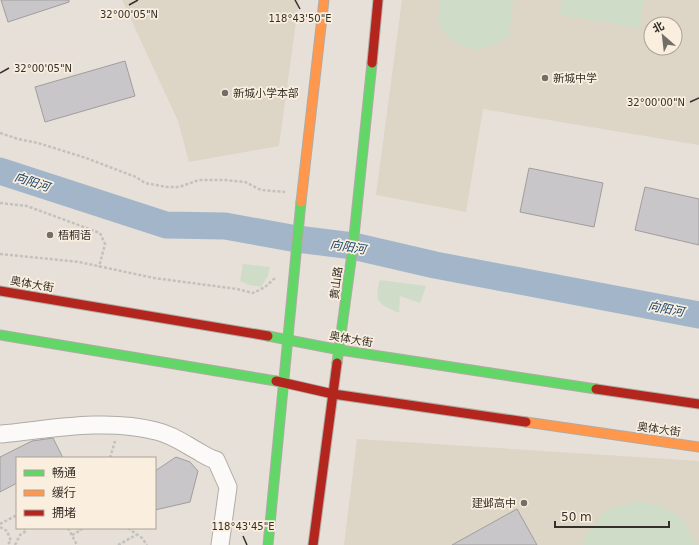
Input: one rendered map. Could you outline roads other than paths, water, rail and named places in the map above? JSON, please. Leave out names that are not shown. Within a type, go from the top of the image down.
[{"type":"main road","points":[[268,545],[297,239],[324,0]]},
{"type":"main road","name":"黄山路","points":[[313,545],[353,246],[378,0]]},
{"type":"main road","name":"奥体大街","points":[[0,291],[287,339],[340,350],[699,404]]},
{"type":"main road","name":"奥体大街","points":[[0,335],[284,382],[333,394],[699,447]]},
{"type":"street","points":[[0,437],[66,426],[102,426],[144,429],[156,431],[173,437],[209,458],[216,460],[228,487],[220,545]]},
{"type":"waterway","name":"向阳河","points":[[0,171],[166,225],[225,226],[297,239],[353,246],[435,265],[699,315]]},
{"type":"place","name":"新城中学","points":[[545,78]]},
{"type":"place","name":"新城小学本部","points":[[225,93]]},
{"type":"place","name":"梧桐语","points":[[50,235]]},
{"type":"place","name":"建邺高中","points":[[524,503]]}]
